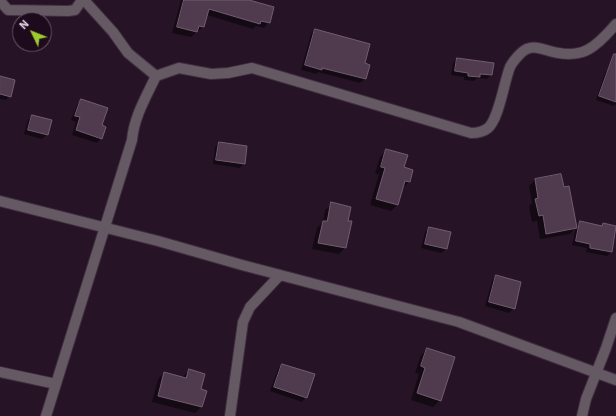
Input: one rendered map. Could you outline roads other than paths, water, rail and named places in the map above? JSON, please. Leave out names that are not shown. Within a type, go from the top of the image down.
[{"type":"street","points":[[0,1],[8,10],[68,11],[75,10],[83,0],[113,32],[128,53],[156,76]]},
{"type":"street","points":[[46,416],[132,140],[133,130],[141,108],[156,76],[179,68],[211,74],[228,73],[252,68],[471,133],[480,132],[489,127],[496,114],[510,67],[522,52],[529,47],[537,47],[559,53],[579,53],[589,49],[604,37],[616,24]]},
{"type":"street","points":[[0,201],[459,322],[616,380]]},
{"type":"street","points":[[230,416],[243,322],[250,307],[280,275]]},
{"type":"street","points":[[582,416],[586,399],[616,318]]},
{"type":"street","points":[[0,372],[56,384]]}]
